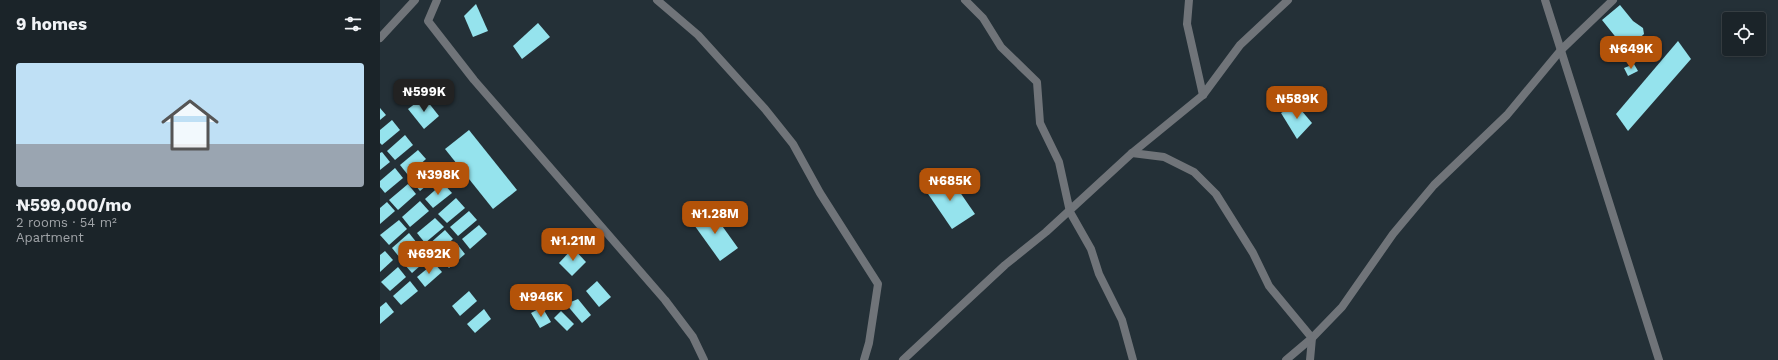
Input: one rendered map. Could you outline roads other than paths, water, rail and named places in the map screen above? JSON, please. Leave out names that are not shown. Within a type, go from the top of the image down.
[{"type":"street","points":[[380,38],[415,0]]},
{"type":"street","points":[[437,0],[428,21],[474,80],[665,300],[693,338],[704,360]]},
{"type":"street","points":[[657,0],[698,35],[765,110],[793,144],[820,193],[878,284],[869,343],[864,360]]},
{"type":"street","points":[[964,0],[983,18],[1001,47],[1037,82],[1040,123],[1059,162],[1070,212],[1091,249],[1099,274],[1122,320],[1133,360]]},
{"type":"street","points":[[1189,0],[1187,24],[1203,95]]},
{"type":"street","points":[[903,360],[1005,265],[1070,212],[1132,153],[1203,95],[1240,45],[1288,0]]},
{"type":"street","points":[[1545,0],[1659,360]]},
{"type":"street","points":[[1286,360],[1312,338],[1342,307],[1393,234],[1434,185],[1507,115],[1561,50],[1613,0]]},
{"type":"street","points":[[1132,153],[1164,157],[1194,172],[1216,194],[1253,253],[1269,286],[1312,338],[1310,360]]}]
